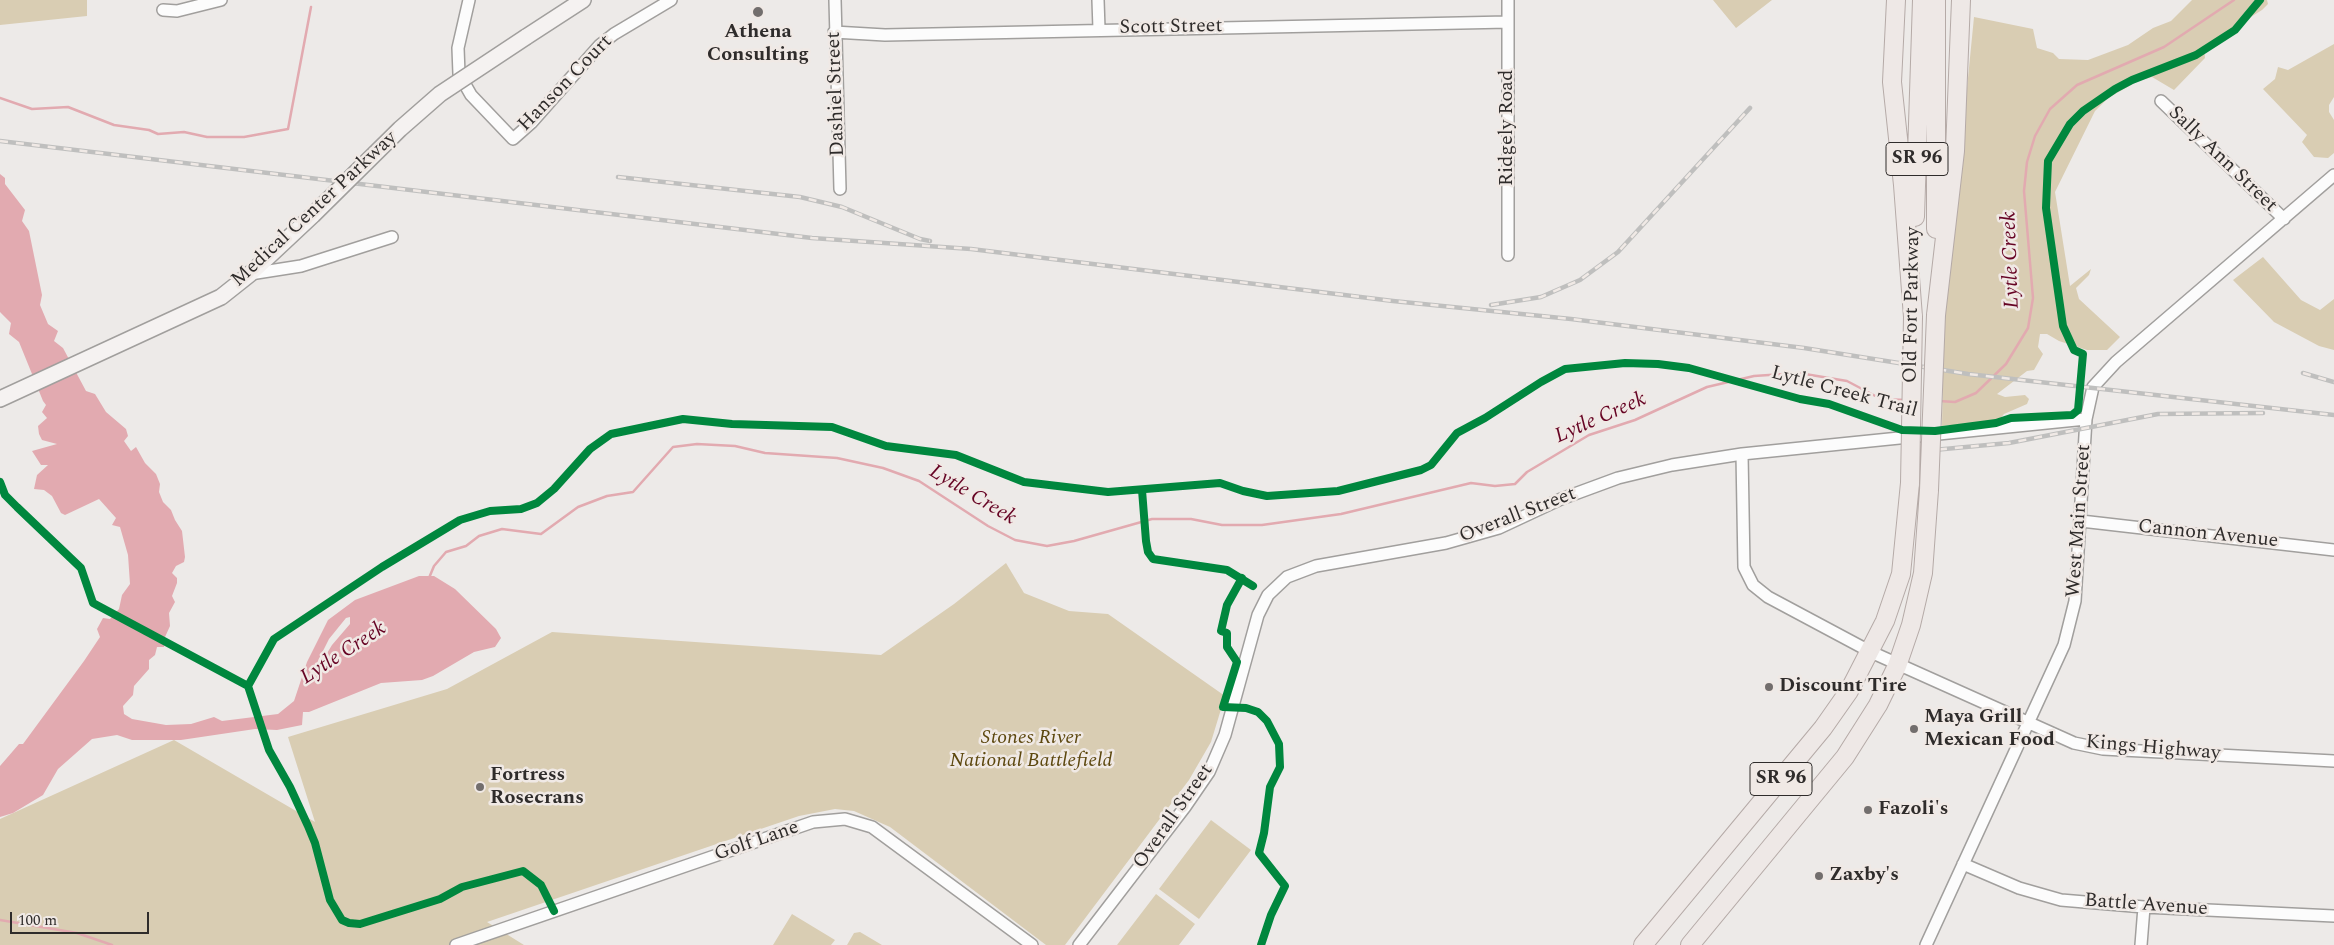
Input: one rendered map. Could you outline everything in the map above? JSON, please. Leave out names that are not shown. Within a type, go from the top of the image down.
[{"type":"main road","name":"Medical Center Parkway","points":[[0,399],[221,297],[250,274],[400,129],[440,94],[583,0]]},
{"type":"main road","points":[[1896,0],[1892,82],[1903,185],[1913,317]]},
{"type":"main road","name":"Old Fort Parkway","points":[[1643,945],[1823,728],[1849,691],[1885,621],[1900,574],[1910,483],[1922,0]]},
{"type":"main road","name":"Old Fort Parkway","points":[[1690,945],[1845,757],[1878,704],[1897,666],[1911,625],[1923,573],[1929,490],[1936,315],[1936,0]]},
{"type":"main road","points":[[1936,315],[1955,151],[1961,0]]},
{"type":"street","points":[[163,10],[177,11],[220,0]]},
{"type":"street","name":"Hanson Court","points":[[469,0],[458,48],[459,74],[471,95],[513,139],[531,123],[600,45],[614,34],[671,0]]},
{"type":"street","name":"Dashiel Street","points":[[834,0],[840,189]]},
{"type":"street","points":[[1098,0],[1099,30]]},
{"type":"street","name":"Ridgely Road","points":[[1508,0],[1508,256]]},
{"type":"street","name":"Scott Street","points":[[834,32],[885,35],[1508,22]]},
{"type":"street","name":"Sally Ann Street","points":[[2161,101],[2284,219]]},
{"type":"street","name":"West Main Street","points":[[1926,945],[2064,645],[2075,601],[2086,418],[2093,387],[2116,362],[2334,175]]},
{"type":"street","points":[[250,274],[301,266],[392,237]]},
{"type":"street","name":"Overall Street","points":[[1079,945],[1185,807],[1209,772],[1225,735],[1258,615],[1268,595],[1287,577],[1316,566],[1446,544],[1499,528],[1561,499],[1618,478],[1672,465],[1742,454],[2086,418]]},
{"type":"street","name":"Kings Highway","points":[[1742,454],[1744,567],[1753,584],[1768,597],[1870,652],[1897,666],[2074,743],[2103,749],[2334,761]]},
{"type":"street","name":"Cannon Avenue","points":[[2081,521],[2334,550]]},
{"type":"street","name":"Golf Lane","points":[[456,945],[813,822],[845,819],[872,827],[1032,945]]},
{"type":"street","name":"Battle Avenue","points":[[1964,864],[2018,888],[2061,900],[2144,907],[2334,916]]},
{"type":"street","points":[[2141,945],[2144,907]]},
{"type":"green space","points":[[0,0],[87,0],[87,16],[0,25]]},
{"type":"green space","points":[[1713,0],[1772,0],[1736,28]]},
{"type":"green space","points":[[2192,0],[2267,0],[2268,4],[2262,10],[2204,46],[2205,58],[2174,90],[2152,77],[2138,81],[2108,98],[2095,111],[2055,192],[2070,286],[2091,269],[2089,275],[2076,288],[2079,299],[2120,337],[2107,350],[2087,350],[2059,341],[2047,334],[2040,334],[2038,347],[2043,354],[2034,370],[2027,371],[1997,394],[2005,397],[2025,395],[2029,399],[2027,404],[2004,414],[1988,433],[1961,436],[1949,425],[1942,426],[1944,322],[1974,17],[2033,29],[2037,48],[2053,53],[2059,59],[2088,60],[2128,45],[2153,28],[2171,21]]},
{"type":"green space","points":[[2334,44],[2334,97],[2329,105],[2329,112],[2334,120],[2334,153],[2328,158],[2314,157],[2302,142],[2307,135],[2263,89],[2275,79],[2278,67],[2288,70]]},
{"type":"green space","points":[[2263,257],[2301,300],[2320,310],[2334,299],[2334,350],[2319,346],[2274,322],[2233,280]]},
{"type":"green space","name":"Stones River National Battlefield","points":[[1006,563],[1024,593],[1069,611],[1108,614],[1225,696],[1211,742],[1189,780],[1065,945],[1046,945],[890,827],[854,811],[835,809],[799,816],[487,922],[524,945],[0,945],[0,819],[174,740],[315,822],[288,737],[447,689],[552,632],[881,655],[954,604]]},
{"type":"green space","points":[[1211,820],[1251,850],[1199,919],[1159,889]]},
{"type":"green space","points":[[1156,894],[1195,924],[1179,945],[1117,945]]},
{"type":"green space","points":[[792,914],[835,940],[831,945],[773,945]]},
{"type":"green space","points":[[860,932],[882,945],[847,945],[854,933]]},
{"type":"water","points":[[0,174],[5,178],[5,184],[25,210],[22,221],[29,231],[42,295],[40,305],[48,324],[58,331],[54,341],[63,348],[86,391],[95,394],[106,412],[126,429],[128,436],[124,441],[131,451],[136,447],[145,463],[156,474],[163,502],[171,510],[182,531],[185,557],[184,562],[176,566],[172,573],[177,578],[172,596],[175,602],[169,613],[170,626],[165,637],[164,647],[157,647],[155,655],[149,660],[149,669],[134,686],[133,695],[123,706],[124,714],[132,719],[166,725],[191,724],[214,717],[222,721],[278,714],[294,701],[307,662],[328,620],[355,600],[419,576],[434,576],[455,589],[496,629],[501,638],[495,647],[474,652],[433,676],[422,680],[381,683],[309,712],[303,712],[302,725],[277,730],[255,729],[181,740],[132,740],[117,735],[92,739],[58,769],[43,795],[13,813],[0,817],[0,766],[19,744],[23,744],[84,661],[100,637],[97,629],[103,618],[110,619],[119,609],[122,595],[130,584],[128,555],[120,527],[112,525],[116,518],[99,499],[65,515],[61,513],[52,496],[44,490],[34,489],[37,475],[48,465],[41,465],[32,451],[57,444],[42,440],[39,434],[38,426],[47,418],[42,412],[46,405],[19,342],[9,334],[11,323],[0,312]],"holes":[[[350,617],[350,624],[332,645],[315,673],[313,671],[329,639],[346,618]]]},
{"type":"waterway","name":"Lytle Creek","points":[[1939,401],[1955,402],[1976,393],[2006,364],[2028,328],[2033,298],[2024,191],[2027,162],[2035,136],[2050,109],[2077,85],[2164,47],[2234,0]]},
{"type":"waterway","points":[[0,98],[32,109],[68,107],[114,125],[149,130],[158,134],[184,132],[207,137],[244,137],[288,129],[311,7]]},
{"type":"waterway","name":"Lytle Creek","points":[[429,578],[434,566],[446,552],[466,546],[479,536],[502,529],[541,534],[578,507],[607,496],[633,492],[673,447],[697,444],[735,446],[765,453],[837,458],[883,468],[919,481],[988,526],[1015,540],[1047,546],[1074,541],[1152,519],[1191,519],[1222,525],[1262,525],[1341,514],[1471,483],[1495,486],[1515,484],[1527,472],[1589,435],[1635,420],[1707,387],[1754,376],[1799,373],[1847,381],[1881,399],[1906,400]]},
{"type":"waterway","points":[[0,920],[77,933],[112,945]]},
{"type":"railway","points":[[1491,305],[1541,297],[1580,280],[1618,252],[1750,108]]},
{"type":"railway","points":[[0,141],[812,238],[971,249],[1393,301],[1571,319],[1804,348],[1968,374],[2334,415]]},
{"type":"railway","points":[[618,177],[800,197],[842,207],[920,239],[930,241]]},
{"type":"railway","points":[[2303,373],[2334,382]]},
{"type":"railway","points":[[1923,451],[2009,443],[2158,414],[2263,413]]},
{"type":"cycle path","name":"Lytle Creek Trail","points":[[248,686],[274,639],[382,567],[460,520],[490,511],[521,509],[537,503],[554,489],[590,449],[611,434],[683,419],[732,424],[832,427],[886,446],[956,455],[1024,482],[1108,492],[1220,483],[1243,491],[1267,496],[1338,491],[1421,470],[1431,465],[1457,433],[1565,369],[1625,363],[1658,364],[1689,368],[1800,399],[1829,404],[1902,430],[1935,431],[1996,423],[2011,418],[2072,415],[2078,410],[2083,354],[2074,350],[2063,326],[2046,208],[2048,161],[2070,124],[2083,111],[2132,80],[2196,55],[2235,30],[2260,0]]},
{"type":"cycle path","points":[[0,482],[5,495],[81,568],[93,603],[248,686],[269,750],[290,787],[308,826],[315,843],[330,900],[342,920],[360,924],[440,899],[462,887],[523,871],[541,885],[554,911]]},
{"type":"cycle path","points":[[1142,490],[1146,541],[1148,552],[1153,559],[1227,570],[1253,586]]},
{"type":"cycle path","points":[[1242,578],[1227,605],[1221,631],[1227,633],[1227,647],[1237,662],[1223,707],[1246,708],[1258,712],[1267,721],[1279,744],[1280,767],[1270,787],[1264,833],[1259,853],[1285,886],[1271,915],[1261,945]]},
{"type":"place","name":"Athena Consulting","points":[[758,12]]},
{"type":"place","name":"Discount Tire","points":[[1769,687]]},
{"type":"place","name":"Maya Grill Mexican Food","points":[[1914,729]]},
{"type":"place","name":"Fortress Rosecrans","points":[[480,787]]},
{"type":"place","name":"Fazoli's","points":[[1868,810]]},
{"type":"place","name":"Zaxby's","points":[[1819,876]]}]
